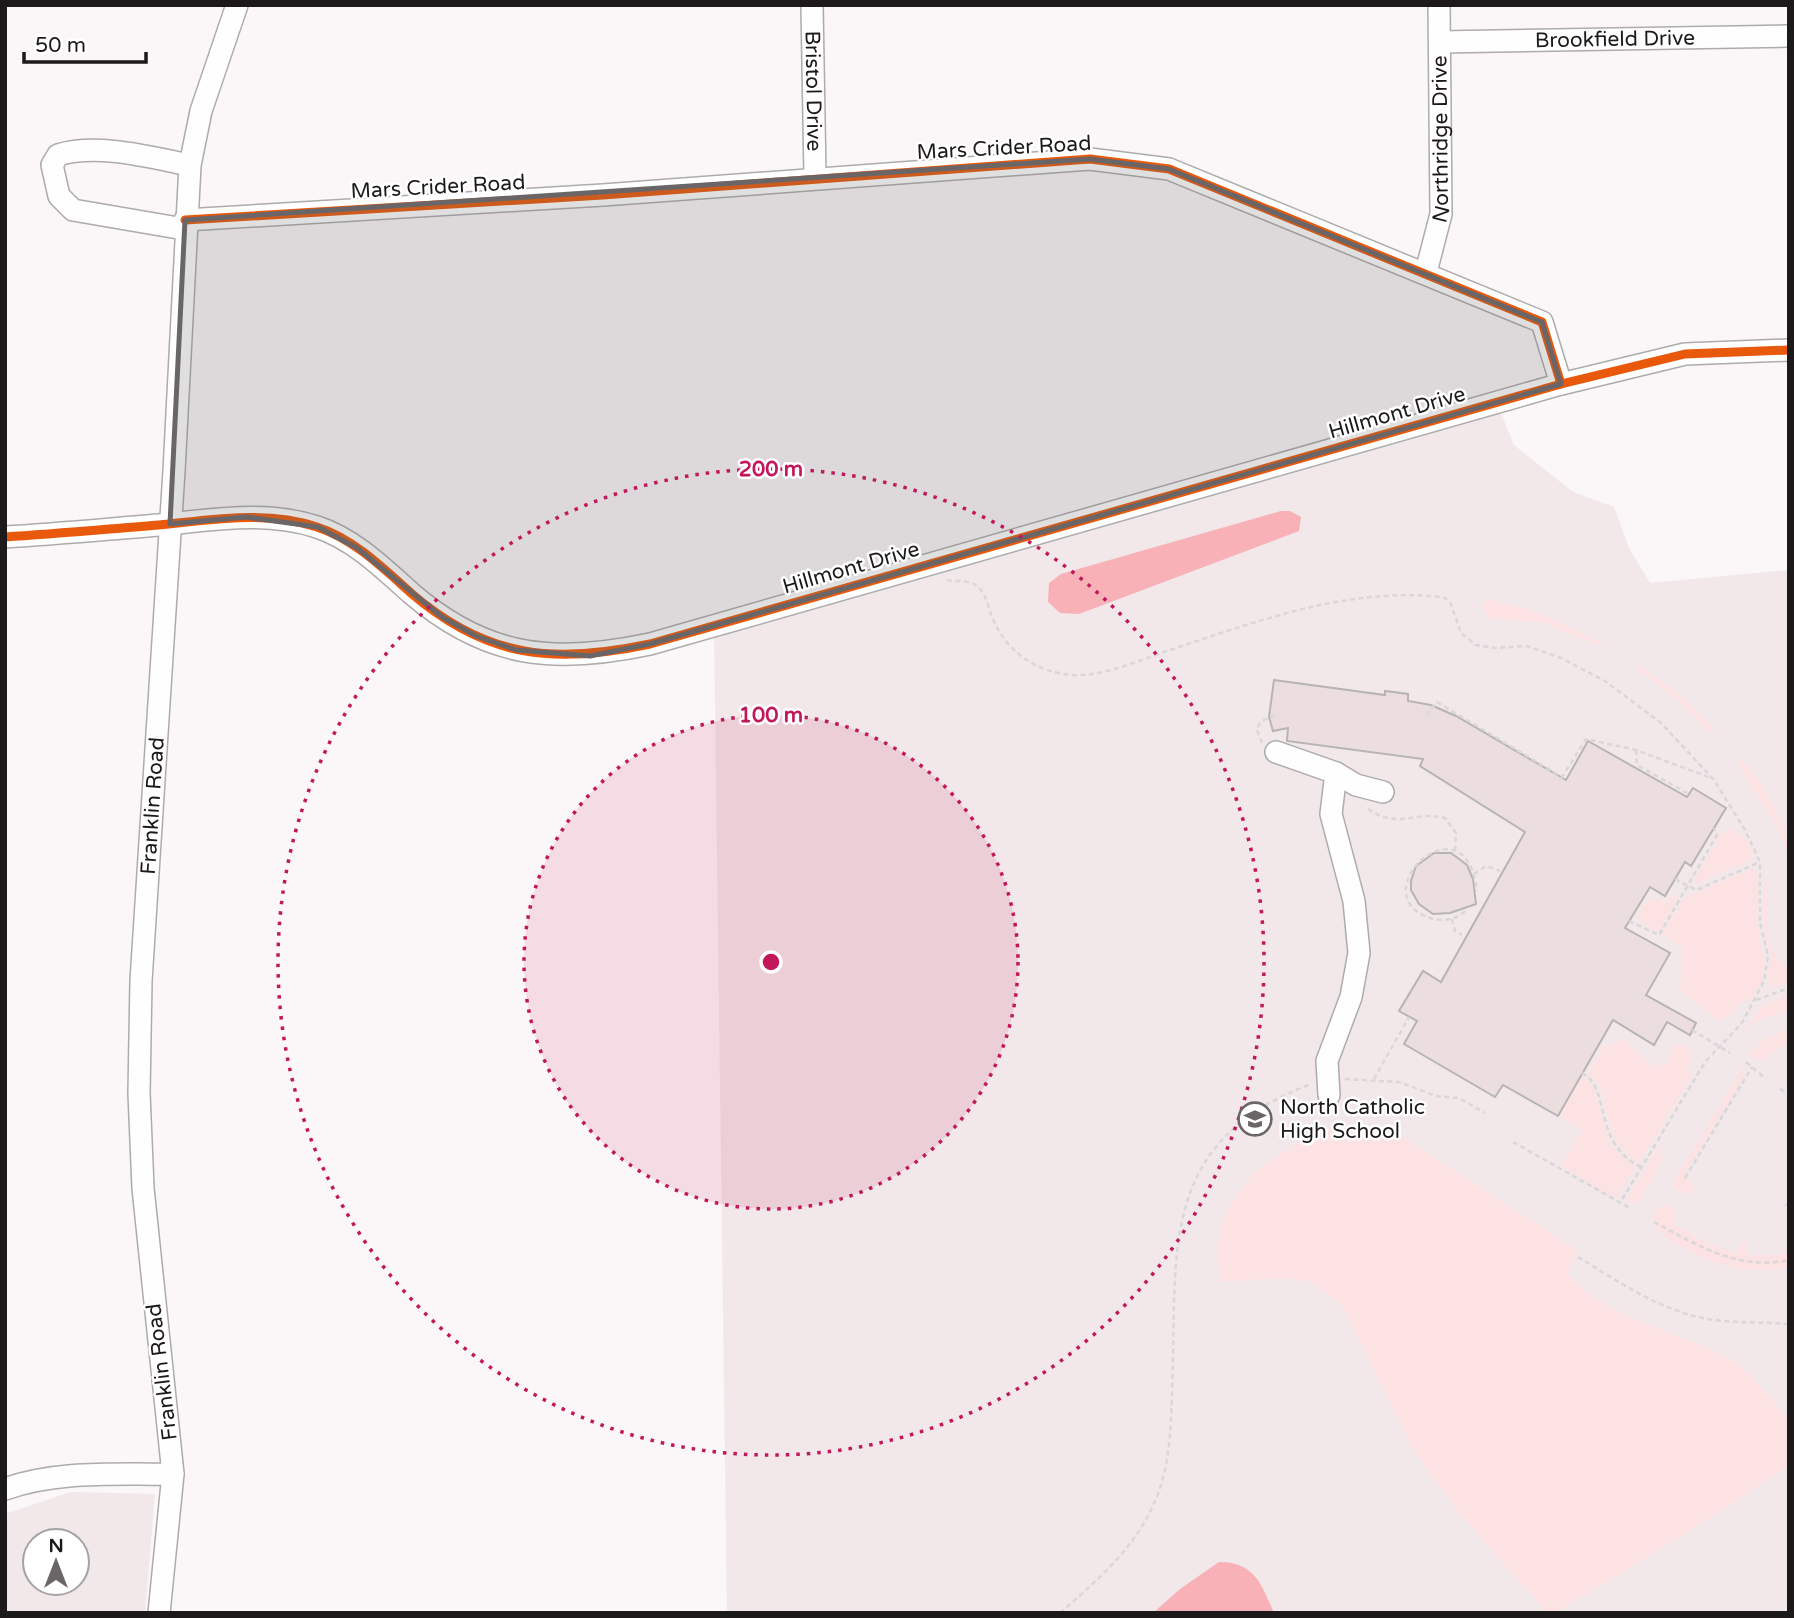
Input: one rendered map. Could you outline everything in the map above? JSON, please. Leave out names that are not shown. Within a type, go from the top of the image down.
[{"type":"street","name":"Franklin Road","points":[[155,1609],[173,1474],[143,1188],[139,1093],[144,917],[170,524],[184,224],[190,165],[201,111],[237,5]]},
{"type":"street","name":"Bristol Drive","points":[[812,5],[815,177]]},
{"type":"street","name":"Northridge Drive","points":[[1426,272],[1441,214],[1439,5]]},
{"type":"street","name":"Brookfield Drive","points":[[1440,42],[1789,36]]},
{"type":"street","name":"Mars Crider Road","points":[[190,165],[136,155],[72,151],[58,155],[52,165],[59,196],[73,210],[184,224],[596,196],[815,177],[1090,159],[1130,162],[1169,169],[1426,272],[1542,322],[1561,383]]},
{"type":"street","points":[[1561,383],[1685,354],[1789,351]]},
{"type":"street","name":"Hillmont Drive","points":[[5,537],[246,517],[318,527],[356,548],[442,617],[476,636],[516,650],[590,656],[650,644],[1561,383]]},
{"type":"street","points":[[1276,752],[1383,792]]},
{"type":"street","points":[[1328,1088],[1327,1061],[1350,997],[1359,953],[1354,901],[1331,814],[1344,778]]},
{"type":"street","points":[[5,1489],[38,1480],[73,1476],[173,1474]]},
{"type":"path","points":[[946,577],[947,581],[972,583],[984,593],[997,628],[1019,655],[1045,670],[1073,675],[1109,670],[1316,605],[1374,596],[1443,597],[1450,602],[1461,634],[1476,645],[1534,647],[1576,665],[1625,694],[1661,723],[1714,780],[1745,830],[1760,862],[1760,923],[1768,960],[1764,981],[1742,1023],[1705,1062],[1620,1203]]},
{"type":"path","points":[[1426,715],[1437,702],[1562,777],[1586,739],[1636,750],[1714,780]]},
{"type":"path","points":[[1276,752],[1261,741],[1257,730],[1260,722],[1277,714]]},
{"type":"path","points":[[1636,750],[1637,765],[1687,793]]},
{"type":"path","points":[[1344,778],[1359,800],[1378,816],[1399,821],[1429,816],[1448,820],[1456,833],[1455,852]]},
{"type":"path","points":[[1629,921],[1658,936],[1717,835],[1714,828]]},
{"type":"path","points":[[1465,911],[1452,919],[1434,919],[1423,914],[1410,900],[1407,882],[1413,867],[1426,853],[1442,850],[1455,852],[1468,862],[1474,874],[1477,891]]},
{"type":"path","points":[[1675,879],[1696,890],[1760,862]]},
{"type":"path","points":[[1474,874],[1486,866],[1500,870]]},
{"type":"path","points":[[1452,919],[1455,931],[1462,935]]},
{"type":"path","points":[[1755,1000],[1789,988]]},
{"type":"path","points":[[1374,1079],[1409,1017]]},
{"type":"path","points":[[1692,1030],[1730,1053]]},
{"type":"path","points":[[1746,1062],[1765,1078]]},
{"type":"path","points":[[1685,1178],[1752,1067]]},
{"type":"path","points":[[1582,1073],[1594,1082],[1615,1146],[1642,1167]]},
{"type":"path","points":[[1060,1613],[1124,1554],[1159,1492],[1170,1441],[1177,1237],[1185,1204],[1196,1176],[1222,1139],[1256,1108],[1285,1094],[1374,1079],[1399,1082],[1436,1096],[1456,1097],[1485,1113]]},
{"type":"path","points":[[1780,1089],[1789,1094]]},
{"type":"path","points":[[1513,1142],[1630,1208]]},
{"type":"path","points":[[1654,1222],[1703,1249],[1732,1259],[1761,1262],[1789,1260]]},
{"type":"path","points":[[1578,1257],[1643,1295],[1680,1311],[1712,1320],[1789,1324]]},
{"type":"highlighted area","points":[[1090,159],[1130,161],[1169,169],[1542,322],[1561,384],[650,644],[590,656],[516,650],[476,636],[442,617],[357,548],[318,527],[246,517],[170,524],[185,220]]},
{"type":"shaded area","name":"North Catholic High School","points":[[1497,403],[1514,445],[1573,492],[1614,507],[1629,548],[1650,583],[1789,570],[1789,1613],[727,1613],[714,626]]},
{"type":"shaded area","points":[[1281,511],[1290,511],[1301,517],[1299,531],[1079,614],[1060,613],[1048,602],[1049,583],[1061,574]]},
{"type":"shaded area","points":[[1490,599],[1546,615],[1603,643],[1597,645],[1543,622],[1490,619],[1482,607],[1483,603]]},
{"type":"shaded area","points":[[1636,663],[1676,691],[1715,730],[1709,731],[1673,696],[1637,669]]},
{"type":"shaded area","points":[[1740,759],[1756,777],[1772,803],[1784,830],[1789,854],[1774,822],[1740,768]]},
{"type":"shaded area","points":[[1731,829],[1747,842],[1751,860],[1696,883],[1695,879],[1720,835]]},
{"type":"shaded area","points":[[1752,869],[1756,871],[1758,883],[1758,921],[1764,961],[1762,978],[1750,1001],[1740,1002],[1734,1013],[1718,1021],[1680,989],[1683,947],[1662,934],[1684,898]]},
{"type":"shaded area","points":[[1767,881],[1770,941],[1780,962],[1789,971],[1789,983],[1774,988],[1767,982],[1770,958],[1762,916],[1764,884]]},
{"type":"shaded area","points":[[1674,895],[1679,896],[1658,932],[1638,921],[1641,909],[1646,903],[1657,898],[1667,903]]},
{"type":"shaded area","points":[[1789,993],[1789,1011],[1761,1019],[1743,1031],[1762,1007]]},
{"type":"shaded area","points":[[1789,1030],[1789,1042],[1761,1062],[1750,1055],[1766,1037]]},
{"type":"shaded area","points":[[1624,1039],[1653,1066],[1666,1064],[1677,1044],[1688,1048],[1691,1059],[1688,1069],[1692,1075],[1639,1163],[1626,1153],[1617,1141],[1601,1090],[1596,1080],[1588,1073],[1604,1046]]},
{"type":"shaded area","points":[[1743,1067],[1746,1074],[1683,1176],[1695,1185],[1691,1195],[1674,1189],[1674,1180]]},
{"type":"shaded area","points":[[1582,1076],[1592,1083],[1610,1145],[1635,1167],[1616,1199],[1561,1166],[1582,1129],[1559,1116]]},
{"type":"shaded area","points":[[1340,1125],[1367,1127],[1404,1138],[1578,1251],[1568,1274],[1602,1302],[1644,1323],[1710,1349],[1744,1369],[1788,1420],[1789,1466],[1684,1535],[1555,1613],[1547,1613],[1461,1515],[1414,1451],[1342,1305],[1308,1281],[1278,1278],[1221,1282],[1218,1244],[1233,1200],[1261,1168],[1278,1155]]},
{"type":"shaded area","points":[[1662,1142],[1662,1163],[1638,1202],[1629,1204],[1628,1197]]},
{"type":"shaded area","points":[[1666,1205],[1677,1212],[1673,1224],[1706,1243],[1737,1254],[1741,1243],[1746,1242],[1748,1255],[1789,1254],[1789,1268],[1737,1268],[1687,1251],[1658,1231],[1653,1216],[1658,1207]]},
{"type":"shaded area","points":[[71,1492],[155,1494],[145,1613],[5,1613],[5,1514]]},
{"type":"shaded area","points":[[1219,1562],[1241,1566],[1255,1576],[1274,1613],[1153,1613],[1180,1589]]},
{"type":"building","name":"North Catholic High School","points":[[1274,680],[1385,695],[1385,691],[1408,694],[1408,701],[1431,705],[1456,716],[1566,780],[1588,741],[1687,797],[1693,788],[1726,808],[1691,866],[1685,862],[1665,896],[1650,887],[1625,928],[1670,953],[1646,995],[1696,1023],[1690,1035],[1667,1022],[1654,1045],[1613,1020],[1558,1116],[1503,1085],[1495,1097],[1404,1044],[1417,1021],[1399,1011],[1423,971],[1441,982],[1525,832],[1420,766],[1423,759],[1287,741],[1288,728],[1273,731],[1269,717]]},
{"type":"building","points":[[1434,853],[1451,853],[1467,865],[1473,879],[1476,904],[1450,913],[1433,914],[1419,904],[1411,890],[1411,881],[1416,866]]},
{"type":"cycle path","points":[[185,220],[603,195],[1090,159],[1169,169],[1542,322],[1561,384],[1685,354],[1789,350]]},
{"type":"cycle path","points":[[5,537],[218,519],[258,518],[298,522],[344,539],[440,616],[468,632],[496,644],[524,651],[584,654],[650,644],[1561,384]]},
{"type":"place","name":"North Catholic High School","points":[[1255,1119]]}]
